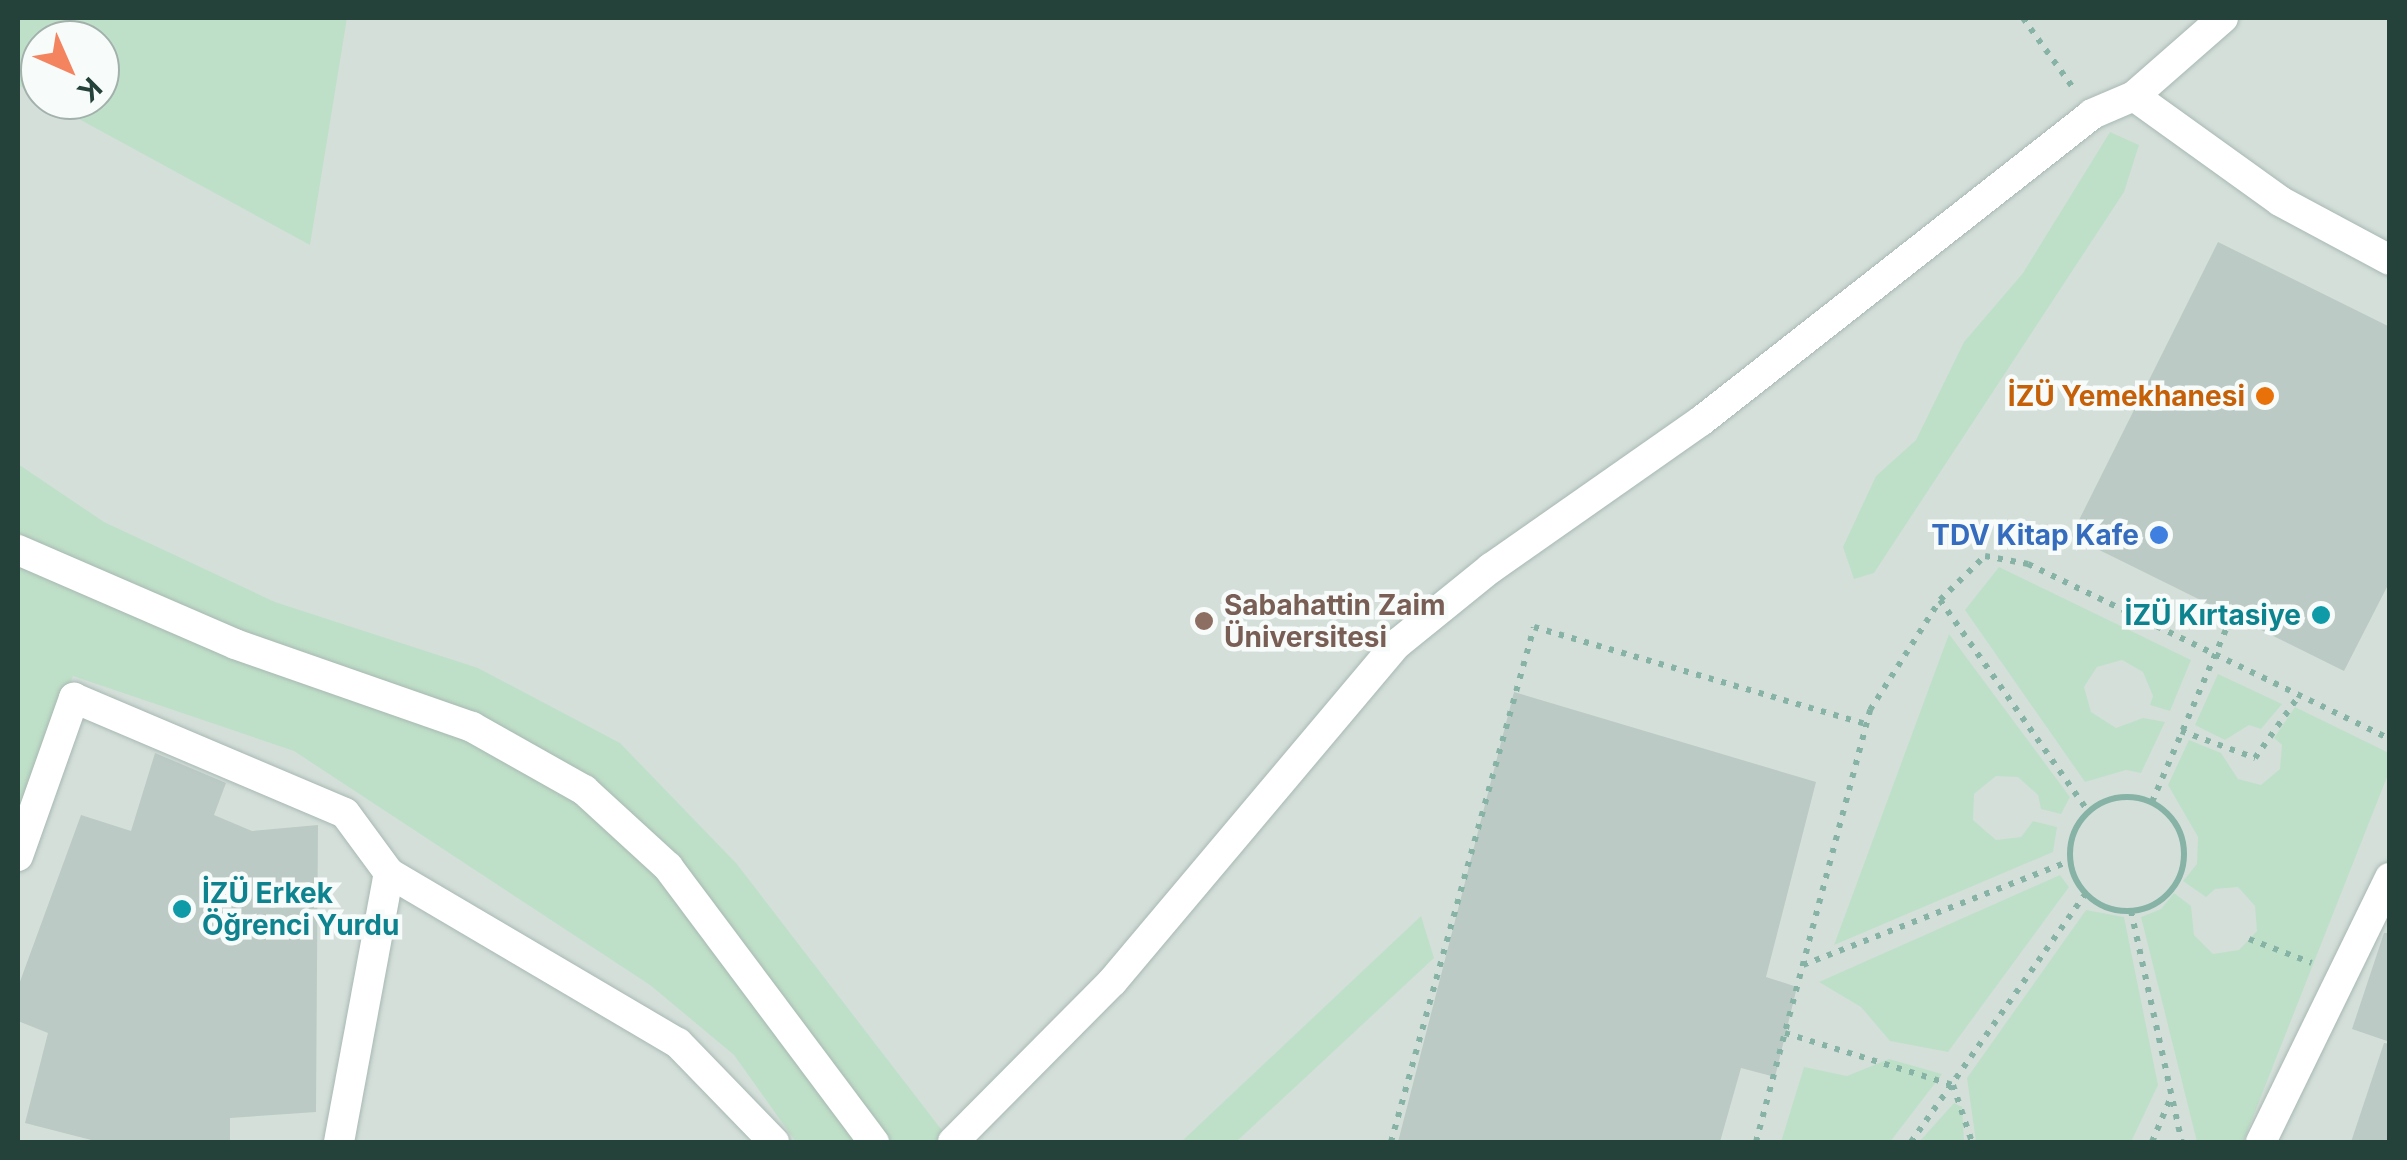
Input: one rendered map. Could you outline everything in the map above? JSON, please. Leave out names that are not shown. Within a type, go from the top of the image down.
[{"type":"street","points":[[953,1142],[1112,982],[1397,644],[1491,568],[1701,421],[2092,114],[2134,96],[2223,18]]},
{"type":"street","points":[[2134,96],[2280,201],[2390,260]]},
{"type":"street","points":[[18,550],[235,644],[472,727],[584,790],[668,867],[874,1142]]},
{"type":"street","points":[[18,856],[74,698],[345,813],[388,873],[678,1043],[774,1142]]},
{"type":"street","points":[[340,1142],[388,873]]},
{"type":"street","points":[[2261,1142],[2346,976],[2390,878]]},
{"type":"path","points":[[2023,18],[2092,114]]},
{"type":"path","points":[[1756,1142],[1866,724],[1940,600],[1984,556],[2028,564],[2390,739]]},
{"type":"path","points":[[1940,600],[2088,811]]},
{"type":"path","points":[[2152,802],[2232,615]]},
{"type":"path","points":[[1391,1142],[1534,627],[1866,724]]},
{"type":"path","points":[[2181,732],[2255,758],[2298,696]]},
{"type":"path","points":[[2121,796],[2152,802],[2182,835],[2182,874],[2157,904],[2132,911],[2100,905],[2086,894],[2070,861],[2070,843],[2088,811],[2121,796]]},
{"type":"path","points":[[1803,965],[2070,861]]},
{"type":"path","points":[[1910,1142],[2086,894]]},
{"type":"path","points":[[2132,911],[2182,1142]]},
{"type":"path","points":[[2250,939],[2346,976]]},
{"type":"path","points":[[1786,1033],[1953,1085]]},
{"type":"path","points":[[1953,1085],[1972,1142]]},
{"type":"path","points":[[2152,1142],[2172,1096]]},
{"type":"shaded area","name":"Sabahattin Zaim Üniversitesi","points":[[18,18],[2389,18],[2389,1142],[18,1142]]},
{"type":"green space","points":[[18,18],[347,18],[310,245],[81,120],[120,120],[120,20],[20,20],[18,85]]},
{"type":"green space","points":[[2110,132],[2139,145],[2124,192],[1874,573],[1854,579],[1843,547],[1876,476],[1916,440],[1964,342],[2023,273]]},
{"type":"green space","points":[[18,464],[104,522],[275,602],[478,668],[620,743],[736,863],[951,1142],[796,1142],[734,1055],[650,985],[294,751],[73,676],[18,829]]},
{"type":"green space","points":[[1999,567],[2191,660],[2170,711],[2150,705],[2153,696],[2143,672],[2122,660],[2097,667],[2084,687],[2091,712],[2116,728],[2143,718],[2165,722],[2141,773],[2126,770],[2085,782],[1965,610]]},
{"type":"green space","points":[[1949,634],[2070,797],[2061,814],[2041,809],[2038,795],[2018,777],[1996,776],[1974,794],[1973,820],[1996,840],[2021,837],[2033,821],[2057,827],[2053,852],[1834,945]]},
{"type":"green space","points":[[2218,674],[2282,704],[2261,729],[2249,725],[2225,740],[2195,725]]},
{"type":"green space","points":[[2295,707],[2389,753],[2389,772],[2243,1142],[2197,1142],[2141,917],[2161,909],[2174,893],[2191,906],[2194,935],[2213,954],[2239,950],[2257,931],[2255,906],[2238,887],[2215,889],[2206,897],[2183,881],[2197,864],[2198,837],[2168,785],[2189,740],[2221,753],[2238,779],[2261,785],[2280,769],[2282,745],[2274,738]]},
{"type":"green space","points":[[2060,875],[2069,887],[1948,1052],[1890,1041],[1861,1007],[1819,982]]},
{"type":"green space","points":[[2086,910],[2124,917],[2158,1085],[2131,1142],[1976,1142],[1967,1078]]},
{"type":"green space","points":[[1421,916],[1434,958],[1236,1142],[1181,1142]]},
{"type":"green space","points":[[1889,1059],[1942,1074],[1890,1142],[1781,1142],[1804,1067],[1847,1076]]},
{"type":"green space","points":[[1954,1103],[1962,1107],[1964,1142],[1919,1142]]},
{"type":"building","name":"İZÜ Yemekhanesi","points":[[2218,242],[2390,327],[2390,581],[2344,671],[2071,536]]},
{"type":"building","points":[[1514,692],[1816,782],[1766,977],[1797,987],[1775,1077],[1741,1068],[1720,1142],[1398,1142]]},
{"type":"building","name":"İZÜ Erkek Öğrenci Yurdu","points":[[155,753],[226,783],[214,815],[252,831],[318,825],[316,1112],[230,1118],[230,1142],[99,1142],[25,1123],[48,1033],[18,1021],[18,987],[81,815],[131,831]]},
{"type":"building","points":[[2384,933],[2390,933],[2390,1042],[2352,1029]]},
{"type":"building","points":[[2384,1043],[2390,1044],[2390,1142],[2351,1142]]},
{"type":"place","name":"İZÜ Yemekhanesi","points":[[2265,396]]},
{"type":"place","name":"TDV Kitap Kafe","points":[[2159,535]]},
{"type":"place","name":"İZÜ Kırtasiye","points":[[2321,615]]},
{"type":"place","name":"Sabahattin Zaim Üniversitesi","points":[[1204,621]]},
{"type":"place","name":"İZÜ Erkek Öğrenci Yurdu","points":[[182,909]]}]
